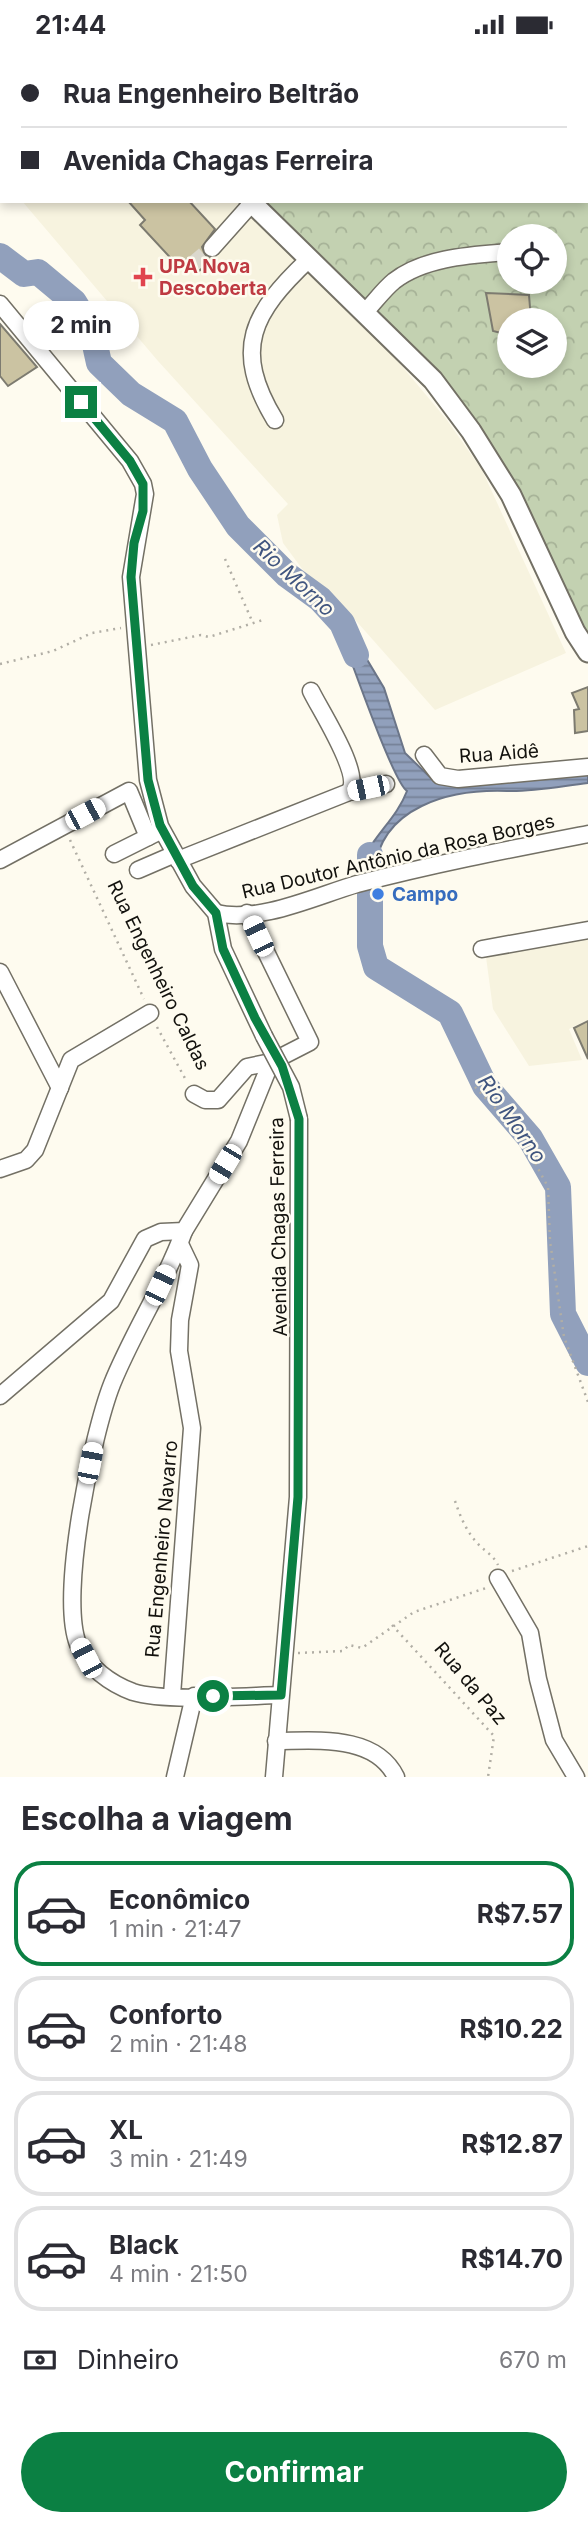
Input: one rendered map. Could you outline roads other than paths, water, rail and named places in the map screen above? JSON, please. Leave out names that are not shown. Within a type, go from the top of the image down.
[{"type":"main road","points":[[252,203],[433,380],[471,431],[511,495],[575,632],[588,652]]},
{"type":"street","points":[[212,248],[250,203]]},
{"type":"street","points":[[364,313],[392,282],[409,272],[471,255],[497,253]]},
{"type":"street","points":[[275,420],[254,381],[250,361],[254,331],[260,317],[288,279],[309,259]]},
{"type":"street","name":"Avenida Chagas Ferreira","points":[[0,303],[130,461],[143,484],[143,511],[132,563],[136,646],[155,833],[176,857],[202,899],[216,913],[223,949],[291,1087],[299,1119],[300,1450],[274,1777]]},
{"type":"street","points":[[310,691],[349,766],[353,784],[349,792]]},
{"type":"street","name":"Rua Aidê","points":[[424,755],[440,776],[458,779],[588,767]]},
{"type":"street","points":[[138,870],[349,792],[386,784]]},
{"type":"street","points":[[0,860],[129,791],[155,833],[114,854]]},
{"type":"street","name":"Rua Doutor Antônio da Rosa Borges","points":[[216,913],[247,913],[297,904],[356,885],[588,834]]},
{"type":"street","points":[[247,913],[310,1042],[271,1062],[239,1141],[182,1238],[112,1385],[94,1442],[79,1525],[73,1603],[77,1643],[86,1658],[100,1674],[134,1692],[194,1696],[281,1695]]},
{"type":"street","points":[[482,949],[588,930]]},
{"type":"street","points":[[0,972],[60,1088]]},
{"type":"street","points":[[0,1168],[26,1160],[35,1150],[71,1060],[150,1013]]},
{"type":"street","name":"Rua Engenheiro Caldas","points":[[194,1094],[205,1100],[218,1100],[247,1067],[271,1062]]},
{"type":"street","points":[[0,1396],[111,1301],[122,1286],[145,1239],[162,1232],[182,1238]]},
{"type":"street","name":"Rua Engenheiro Navarro","points":[[172,1695],[191,1428],[179,1351],[180,1320],[190,1265],[182,1238]]},
{"type":"street","points":[[500,1576],[530,1633],[538,1679],[554,1740],[576,1777]]},
{"type":"street","points":[[175,1777],[194,1696]]},
{"type":"street","points":[[276,1741],[328,1741],[356,1746],[378,1755],[396,1777]]},
{"type":"water","points":[[344,621],[384,688],[405,753],[433,780],[456,784],[588,773],[588,783],[527,791],[485,791],[442,798],[404,817],[390,831],[379,849],[374,872],[359,874],[367,852],[407,791],[392,765],[361,689],[339,628]]},
{"type":"waterway","name":"Rio Morno","points":[[0,256],[24,274],[38,272],[74,302],[92,331],[99,363],[131,394],[175,421],[200,469],[238,526],[287,575],[320,599],[342,623],[356,655]]},
{"type":"waterway","name":"Rio Morno","points":[[370,855],[370,946],[376,967],[450,1013],[485,1086],[530,1138],[558,1187],[563,1314],[588,1363]]},
{"type":"tunnel","points":[[192,265],[212,248]]},
{"type":"place","name":"UPA Nova Descoberta","points":[[143,277]]},
{"type":"place","name":"Campo","points":[[378,894]]}]
